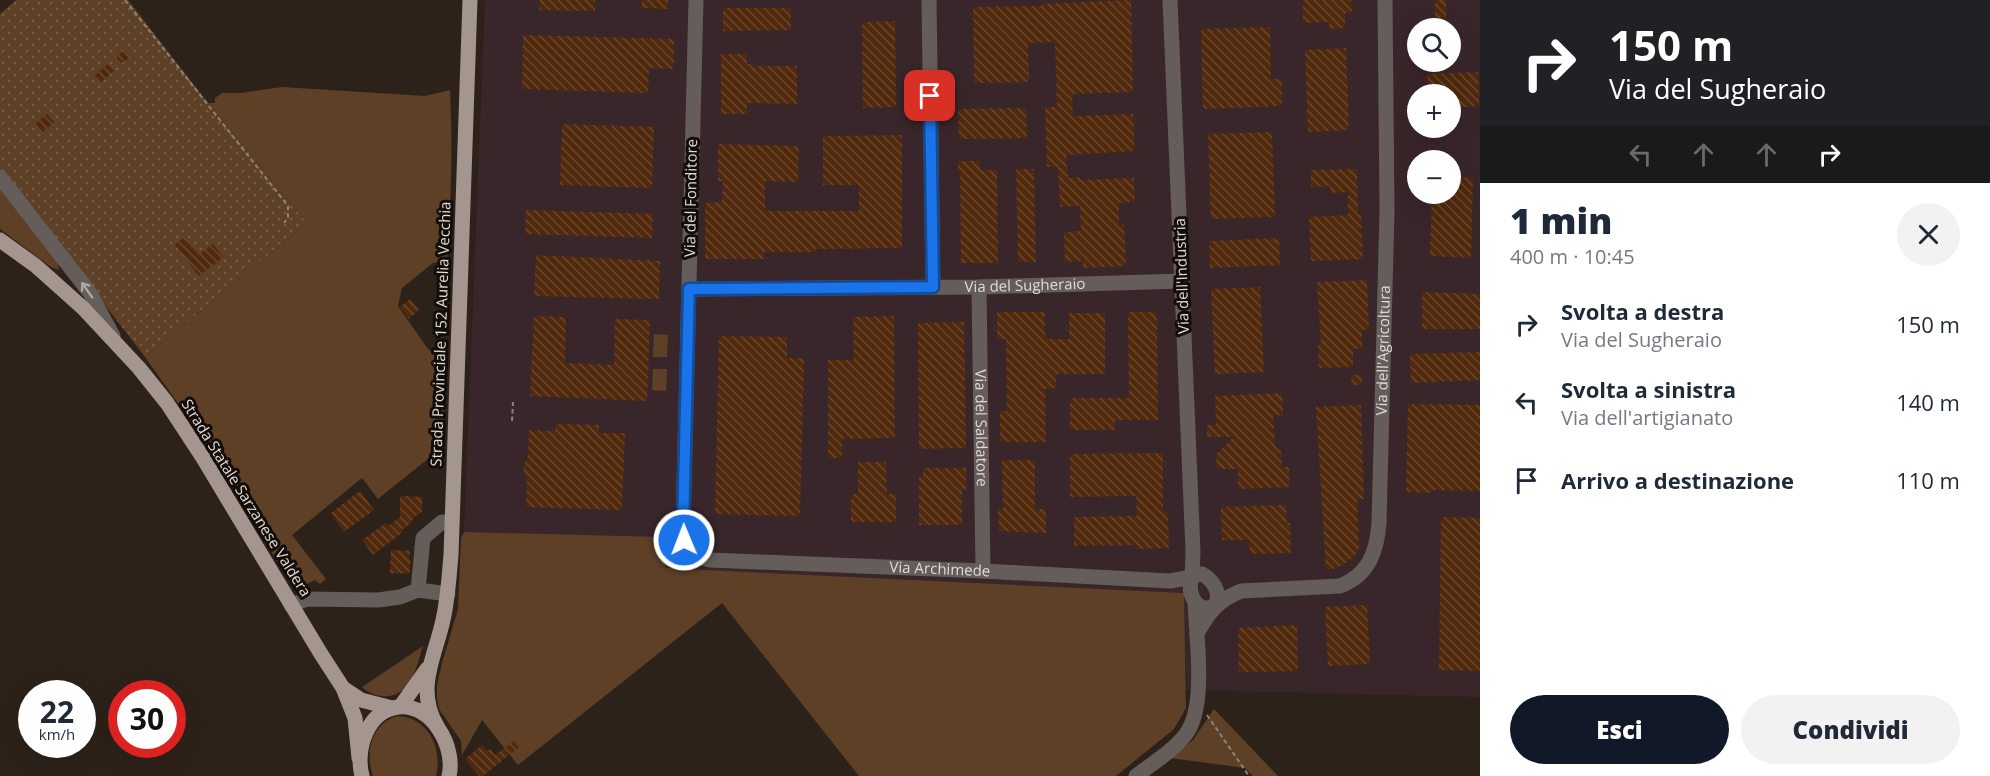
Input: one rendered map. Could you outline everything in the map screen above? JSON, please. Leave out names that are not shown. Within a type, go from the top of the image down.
[{"type":"main road","name":"Strada Provinciale 152 Aurelia Vecchia","points":[[450,775],[447,747],[427,703],[429,667],[443,621],[448,594],[470,0]]},
{"type":"main road","name":"Strada Statale Sarzanese Valdera","points":[[0,240],[36,266],[83,308],[139,368],[173,412],[343,688],[355,718],[359,758]]},
{"type":"main road","name":"Strada Provinciale 152 Aurelia Vecchia","points":[[362,776],[359,758],[366,732],[384,712],[396,708],[429,667]]},
{"type":"main road","name":"Strada Statale Sarzanese Valdera","points":[[343,688],[361,700],[396,708]]},
{"type":"main road","points":[[396,708],[421,712],[437,726]]},
{"type":"street","points":[[469,28],[476,0]]},
{"type":"street","name":"Via del Fonditore","points":[[696,0],[683,527],[684,540],[691,551],[703,559],[711,560]]},
{"type":"street","points":[[929,0],[933,287]]},
{"type":"street","name":"Via dell'Industria","points":[[1170,0],[1198,704]]},
{"type":"street","name":"Via dell'Agricoltura","points":[[1216,604],[1241,591],[1340,586],[1348,583],[1363,571],[1377,547],[1387,210],[1385,0]]},
{"type":"street","points":[[0,177],[90,293],[115,341]]},
{"type":"street","name":"Via del Sugheraio","points":[[689,289],[979,287],[1182,281]]},
{"type":"street","name":"Via del Saldatore","points":[[979,287],[983,570]]},
{"type":"street","points":[[418,590],[423,538],[442,522],[452,522]]},
{"type":"street","name":"Via dell'Industria","points":[[1193,551],[1218,593],[1216,604]]},
{"type":"street","name":"Via Archimede","points":[[711,560],[983,570],[1170,581],[1193,590]]},
{"type":"street","name":"Via dell'Agricoltura","points":[[1193,590],[1199,574],[1241,591]]},
{"type":"street","points":[[291,605],[307,599],[378,600],[400,597],[418,590],[448,594]]},
{"type":"street","points":[[1193,590],[1204,609],[1209,609],[1216,604]]},
{"type":"street","points":[[1197,634],[1204,619],[1216,604]]},
{"type":"street","points":[[1136,776],[1182,739],[1192,722],[1198,704]]},
{"type":"path","points":[[125,0],[288,206],[288,218],[284,223]]},
{"type":"path","points":[[512,421],[513,402]]},
{"type":"path","points":[[1198,704],[1249,776]]},
{"type":"shaded area","points":[[16,0],[128,0],[208,103],[307,223],[145,357],[0,169],[0,14]]},
{"type":"shaded area","points":[[485,0],[1480,0],[1480,697],[1187,690],[1183,593],[664,568],[665,537],[464,532]]},
{"type":"shaded area","points":[[282,87],[425,96],[450,90],[451,111],[450,218],[447,261],[433,263],[402,288],[398,306],[428,349],[445,360],[443,453],[429,458],[378,499],[362,478],[292,535],[326,579],[320,584],[315,580],[295,590],[193,424],[145,357],[307,223],[208,103],[215,103],[215,98],[222,93],[241,93]]},
{"type":"shaded area","points":[[0,188],[58,263],[59,270],[51,267],[0,229]]},
{"type":"shaded area","points":[[654,334],[668,335],[667,357],[653,357]]},
{"type":"shaded area","points":[[653,369],[667,369],[666,391],[652,390]]},
{"type":"shaded area","points":[[464,532],[665,537],[665,568],[1184,593],[1186,708],[1174,729],[1116,776],[859,776],[722,603],[518,765],[482,720],[462,755],[461,741],[439,709],[437,685],[458,609],[461,538]]},
{"type":"shaded area","points":[[423,646],[415,670],[404,689],[392,695],[379,696],[362,687]]},
{"type":"shaded area","points":[[1214,709],[1278,776],[1253,776],[1245,768],[1170,758],[1193,740]]},
{"type":"shaded area","points":[[397,716],[417,722],[431,736],[437,755],[436,776],[373,776],[370,758],[372,740],[381,726]]},
{"type":"building","points":[[540,0],[595,0],[595,11],[539,10]]},
{"type":"building","points":[[642,0],[668,0],[668,9],[641,8]]},
{"type":"building","points":[[1131,0],[1133,92],[1072,94],[1073,116],[1133,114],[1135,151],[1066,155],[1068,178],[1080,177],[1080,180],[1134,178],[1135,202],[1119,203],[1119,224],[1124,224],[1126,266],[1083,268],[1083,261],[1065,262],[1064,232],[1081,231],[1080,206],[1060,207],[1058,167],[1047,167],[1045,107],[1057,107],[1055,42],[1028,43],[1029,82],[974,83],[973,7],[1041,6],[1041,4]]},
{"type":"building","points":[[1303,0],[1351,0],[1352,13],[1345,13],[1345,28],[1329,29],[1329,22],[1303,23]]},
{"type":"building","points":[[1435,0],[1446,0],[1446,18],[1435,18]]},
{"type":"building","points":[[723,8],[791,8],[791,30],[723,31]]},
{"type":"building","points":[[895,21],[896,107],[863,108],[862,22]]},
{"type":"building","points":[[1270,27],[1271,79],[1282,79],[1282,106],[1203,109],[1201,29]]},
{"type":"building","points":[[523,35],[674,39],[674,69],[649,68],[648,93],[522,89]]},
{"type":"building","points":[[1346,48],[1349,130],[1308,132],[1305,50]]},
{"type":"building","points":[[124,50],[130,57],[122,63],[116,57]]},
{"type":"building","points":[[721,54],[747,54],[747,64],[754,64],[754,66],[797,66],[797,104],[751,103],[747,105],[747,114],[721,114]]},
{"type":"building","points":[[109,63],[115,70],[100,83],[94,76]]},
{"type":"building","points":[[1478,72],[1479,106],[1461,107],[1461,84],[1428,84],[1427,74]]},
{"type":"building","points":[[1026,108],[1027,138],[959,139],[958,109]]},
{"type":"building","points":[[47,114],[54,122],[42,133],[34,125]]},
{"type":"building","points":[[562,124],[654,127],[652,188],[560,185]]},
{"type":"building","points":[[1272,132],[1275,217],[1211,219],[1208,134]]},
{"type":"building","points":[[902,135],[902,248],[816,249],[816,252],[764,252],[764,259],[705,259],[705,203],[722,202],[723,181],[718,181],[718,144],[799,146],[798,182],[765,181],[765,211],[859,211],[859,185],[823,185],[823,136]]},
{"type":"building","points":[[958,161],[980,161],[980,170],[997,170],[998,263],[961,263]]},
{"type":"building","points":[[1016,169],[1034,169],[1036,262],[1018,262]]},
{"type":"building","points":[[1357,169],[1358,215],[1361,214],[1363,259],[1311,261],[1309,217],[1348,215],[1348,192],[1330,193],[1330,186],[1311,187],[1311,170]]},
{"type":"building","points":[[1461,177],[1473,178],[1471,258],[1430,256],[1432,204],[1461,204]]},
{"type":"building","points":[[526,210],[653,214],[652,238],[525,234]]},
{"type":"building","points":[[184,237],[199,255],[213,244],[223,257],[199,276],[175,245]]},
{"type":"building","points":[[1279,238],[1280,265],[1210,268],[1209,241]]},
{"type":"building","points":[[536,255],[660,261],[659,299],[534,296]]},
{"type":"building","points":[[1367,280],[1369,330],[1362,330],[1362,349],[1353,349],[1353,367],[1319,368],[1318,342],[1321,342],[1317,282]]},
{"type":"building","points":[[1260,287],[1264,372],[1215,374],[1211,289]]},
{"type":"building","points":[[1422,292],[1480,294],[1480,329],[1422,329]]},
{"type":"building","points":[[410,299],[419,310],[409,319],[400,307]]},
{"type":"building","points":[[997,312],[1045,312],[1047,339],[1069,339],[1069,313],[1105,313],[1105,374],[1056,374],[1056,388],[1045,389],[1046,442],[1000,442],[1000,411],[1007,411],[1006,339],[997,339]]},
{"type":"building","points":[[1128,312],[1157,312],[1158,420],[1115,420],[1115,430],[1070,430],[1070,398],[1129,398]]},
{"type":"building","points":[[534,316],[566,317],[565,363],[614,365],[615,319],[650,320],[647,401],[530,396]]},
{"type":"building","points":[[894,316],[895,438],[842,439],[842,458],[828,458],[828,360],[854,360],[853,317]]},
{"type":"building","points":[[964,322],[966,448],[919,449],[918,323]]},
{"type":"building","points":[[719,336],[787,337],[787,358],[804,358],[800,516],[715,514]]},
{"type":"building","points":[[1480,352],[1480,380],[1411,383],[1410,354]]},
{"type":"building","points":[[1351,375],[1362,375],[1362,385],[1352,385]]},
{"type":"building","points":[[1282,393],[1283,415],[1273,416],[1275,446],[1281,452],[1282,467],[1289,467],[1290,487],[1238,489],[1238,469],[1217,469],[1216,454],[1234,437],[1207,437],[1207,425],[1216,425],[1215,396]]},
{"type":"building","points":[[1408,404],[1480,405],[1480,491],[1406,492]]},
{"type":"building","points":[[1361,405],[1364,499],[1357,499],[1359,548],[1354,557],[1344,564],[1334,569],[1326,569],[1316,407]]},
{"type":"building","points":[[556,424],[599,425],[599,433],[625,433],[622,510],[526,507],[527,481],[523,468],[528,456],[529,430],[555,431]]},
{"type":"building","points":[[1163,453],[1163,512],[1168,512],[1169,548],[1137,549],[1137,545],[1074,546],[1074,517],[1137,516],[1136,496],[1070,497],[1070,454]]},
{"type":"building","points":[[1002,460],[1035,460],[1035,509],[1046,509],[1046,533],[999,531],[998,509],[1003,509]]},
{"type":"building","points":[[858,462],[886,462],[887,494],[896,494],[896,522],[851,522],[851,494],[858,494]]},
{"type":"building","points":[[923,468],[966,468],[966,490],[962,490],[962,525],[919,525],[919,477],[923,477]]},
{"type":"building","points":[[360,491],[374,510],[344,532],[331,513]]},
{"type":"building","points":[[400,496],[422,497],[422,512],[414,517],[411,523],[402,530],[403,532],[373,555],[362,540],[386,523],[388,526],[400,517]]},
{"type":"building","points":[[1286,505],[1287,523],[1290,523],[1291,553],[1250,554],[1249,540],[1222,540],[1221,507]]},
{"type":"building","points":[[1441,517],[1480,518],[1480,671],[1439,670]]},
{"type":"building","points":[[391,550],[410,551],[409,574],[390,573]]},
{"type":"building","points":[[1367,605],[1370,664],[1328,666],[1325,607]]},
{"type":"building","points":[[1297,625],[1298,671],[1239,672],[1238,628]]},
{"type":"building","points":[[514,741],[519,747],[483,776],[479,776],[465,759],[482,745],[495,755]]},
{"type":"route","points":[[684,540],[689,289],[933,287],[930,96]]}]
